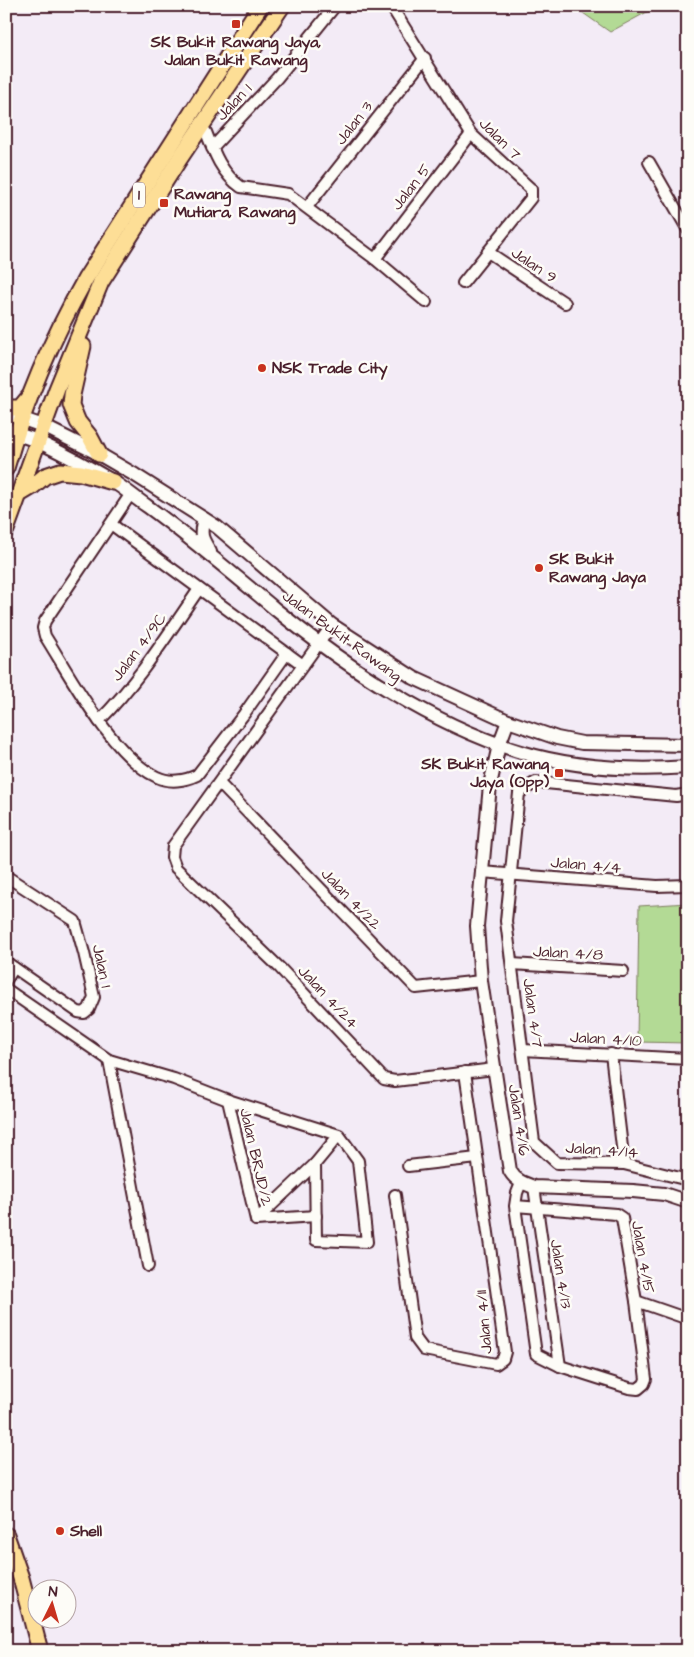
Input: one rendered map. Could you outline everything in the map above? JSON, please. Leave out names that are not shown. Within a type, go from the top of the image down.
[{"type":"main road","name":"1","points":[[6,468],[11,432],[22,418],[46,355],[66,314],[86,278],[260,6]]},
{"type":"main road","name":"1","points":[[6,530],[57,389],[101,282],[180,158],[282,6]]},
{"type":"main road","points":[[98,454],[90,437],[78,422],[71,405],[80,357],[101,282]]},
{"type":"main road","points":[[6,408],[20,408],[33,392]]},
{"type":"main road","points":[[18,495],[45,476],[60,471],[80,473],[113,482]]},
{"type":"main road","points":[[6,1535],[22,1578],[40,1651]]},
{"type":"street","name":"Jalan 1","points":[[212,148],[277,78],[335,6]]},
{"type":"street","name":"Jalan 7","points":[[391,6],[471,134],[531,189],[531,198],[463,283]]},
{"type":"street","name":"Jalan 3","points":[[307,208],[425,58]]},
{"type":"street","points":[[206,132],[215,158],[241,188],[288,194],[375,259],[426,302]]},
{"type":"street","name":"Jalan 5","points":[[375,259],[471,134]]},
{"type":"street","points":[[649,162],[688,230]]},
{"type":"street","name":"Jalan 9","points":[[488,252],[565,304]]},
{"type":"street","name":"Jalan Bukit Rawang","points":[[6,414],[43,426],[98,454],[217,527],[332,625],[414,678],[508,721],[538,732],[582,743],[688,745]]},
{"type":"street","name":"Jalan Bukit Rawang","points":[[11,432],[38,442],[113,482],[214,558],[318,642],[361,673],[396,696],[464,730],[499,745],[550,759],[610,768],[688,766]]},
{"type":"street","points":[[130,495],[43,628],[45,636],[99,721],[128,757],[157,778],[171,781],[187,780],[197,775],[244,714],[287,653]]},
{"type":"street","points":[[204,519],[201,531],[203,541],[214,558]]},
{"type":"street","points":[[111,524],[303,665]]},
{"type":"street","name":"Jalan 4/9C","points":[[99,721],[113,707],[200,589]]},
{"type":"street","points":[[219,783],[332,625]]},
{"type":"street","name":"Jalan 4/16","points":[[508,721],[499,745],[490,785],[476,926],[481,981],[510,1171],[521,1183]]},
{"type":"street","name":"Jalan 4/7","points":[[545,1152],[534,1142],[506,921],[519,793],[536,782],[676,796],[688,794]]},
{"type":"street","name":"Jalan 4/24","points":[[219,783],[173,846],[172,857],[176,868],[280,968],[384,1078],[395,1081],[494,1069]]},
{"type":"street","name":"Jalan 4/22","points":[[219,783],[416,988],[481,981]]},
{"type":"street","name":"Jalan 4/4","points":[[481,872],[657,886],[688,885]]},
{"type":"street","name":"Jalan 1","points":[[6,876],[75,921],[93,995],[90,1009],[84,1013],[78,1012],[10,965],[6,980]]},
{"type":"street","name":"Jalan 4/8","points":[[512,964],[623,971]]},
{"type":"street","points":[[6,989],[110,1060],[174,1079],[228,1100],[339,1135],[358,1160],[367,1242],[316,1240],[315,1164]]},
{"type":"street","name":"Jalan 4/10","points":[[523,1050],[688,1059]]},
{"type":"street","points":[[611,1054],[624,1164]]},
{"type":"street","points":[[110,1060],[148,1266]]},
{"type":"street","name":"Jalan 4/11","points":[[395,1195],[415,1338],[424,1350],[496,1364],[503,1359],[505,1352],[465,1072]]},
{"type":"street","name":"Jalan BRJD/2","points":[[228,1100],[256,1220],[316,1216]]},
{"type":"street","points":[[256,1220],[315,1164],[339,1135]]},
{"type":"street","name":"Jalan 4/14","points":[[545,1152],[557,1163],[624,1164],[688,1180]]},
{"type":"street","points":[[408,1166],[478,1158]]},
{"type":"street","points":[[560,1366],[536,1354],[515,1206],[521,1183],[534,1187],[664,1194],[688,1202]]},
{"type":"street","name":"Jalan 4/13","points":[[534,1187],[560,1366]]},
{"type":"street","name":"Jalan 4/15","points":[[515,1206],[616,1214],[623,1220],[646,1379],[644,1384],[638,1389],[630,1388],[560,1366]]},
{"type":"street","points":[[636,1301],[688,1319]]},
{"type":"green space","points":[[573,6],[658,6],[610,32]]},
{"type":"green space","points":[[688,903],[688,1043],[637,1042],[639,906]]},
{"type":"place","name":"SK Bukit Rawang Jaya, Jalan Bukit Rawang","points":[[236,24]]},
{"type":"place","name":"Rawang Mutiara, Rawang","points":[[164,203]]},
{"type":"place","name":"NSK Trade City","points":[[262,368]]},
{"type":"place","name":"SK Bukit Rawang Jaya","points":[[539,568]]},
{"type":"place","name":"SK Bukit Rawang Jaya (Opp)","points":[[559,773]]},
{"type":"place","name":"Shell","points":[[60,1531]]}]
